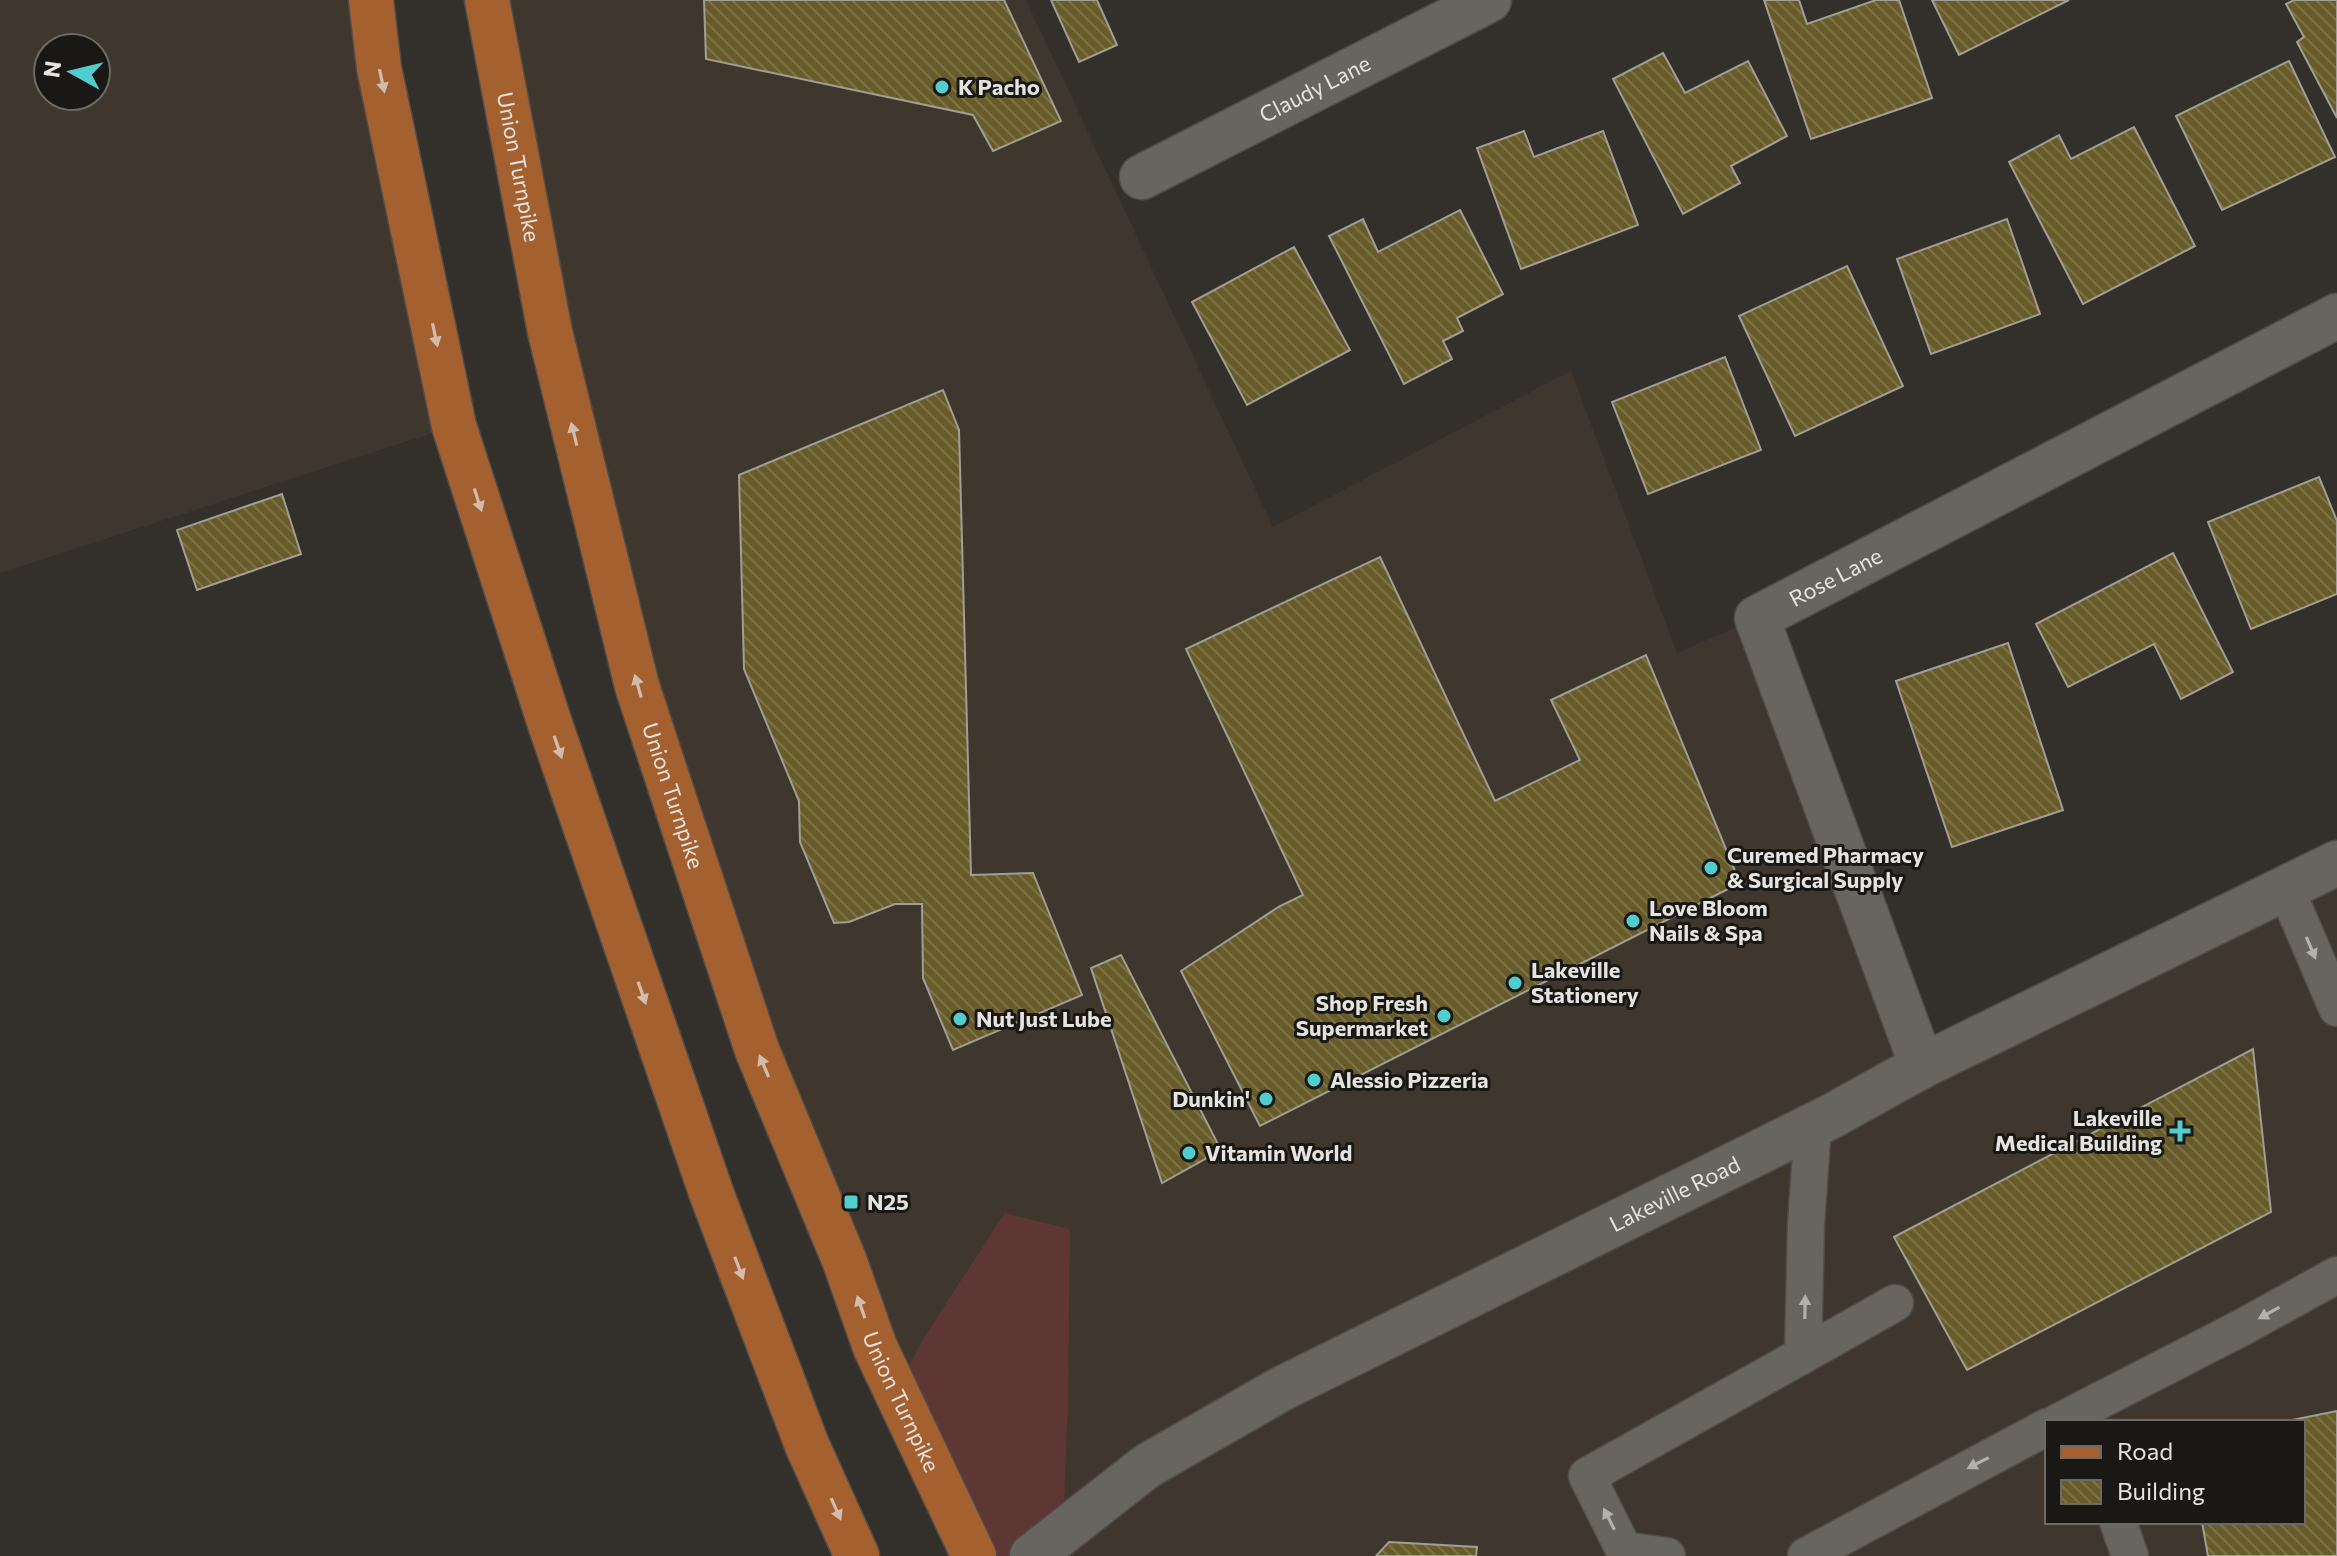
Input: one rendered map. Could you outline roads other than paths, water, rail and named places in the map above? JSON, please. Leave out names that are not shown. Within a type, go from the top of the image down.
[{"type":"main road","points":[[371,0],[379,68],[454,426],[550,724],[712,1195],[807,1445],[857,1556]]},
{"type":"main road","name":"Union Turnpike","points":[[487,0],[550,332],[637,686],[757,1050],[845,1262],[875,1347],[974,1556]]},
{"type":"street","name":"Claudy Lane","points":[[1142,177],[1489,0]]},
{"type":"street","name":"Rose Lane","points":[[1922,1066],[1757,618],[2337,316]]},
{"type":"street","name":"Lakeville Road","points":[[1032,1556],[1147,1466],[1281,1389],[1813,1125],[1922,1066],[2337,863]]},
{"type":"lane","points":[[2286,889],[2337,1008]]},
{"type":"lane","points":[[1803,1355],[1806,1224],[1813,1125]]},
{"type":"lane","points":[[2073,1418],[2337,1275]]},
{"type":"lane","points":[[1667,1556],[1624,1550],[1587,1476],[1895,1303]]},
{"type":"lane","points":[[1809,1556],[2045,1428]]},
{"type":"lane","points":[[2119,1524],[2130,1556]]},
{"type":"place","name":"K Pacho","points":[[942,87]]},
{"type":"place","name":"Curemed Pharmacy & Surgical Supply","points":[[1711,868]]},
{"type":"place","name":"Love Bloom Nails & Spa","points":[[1633,921]]},
{"type":"place","name":"Lakeville Stationery","points":[[1515,983]]},
{"type":"place","name":"Shop Fresh Supermarket","points":[[1444,1016]]},
{"type":"place","name":"Nut Just Lube","points":[[960,1019]]},
{"type":"place","name":"Alessio Pizzeria","points":[[1314,1080]]},
{"type":"place","name":"Dunkin'","points":[[1266,1099]]},
{"type":"place","name":"Lakeville Medical Building","points":[[2180,1131]]},
{"type":"place","name":"Vitamin World","points":[[1189,1153]]},
{"type":"place","name":"N25","points":[[851,1202]]}]
